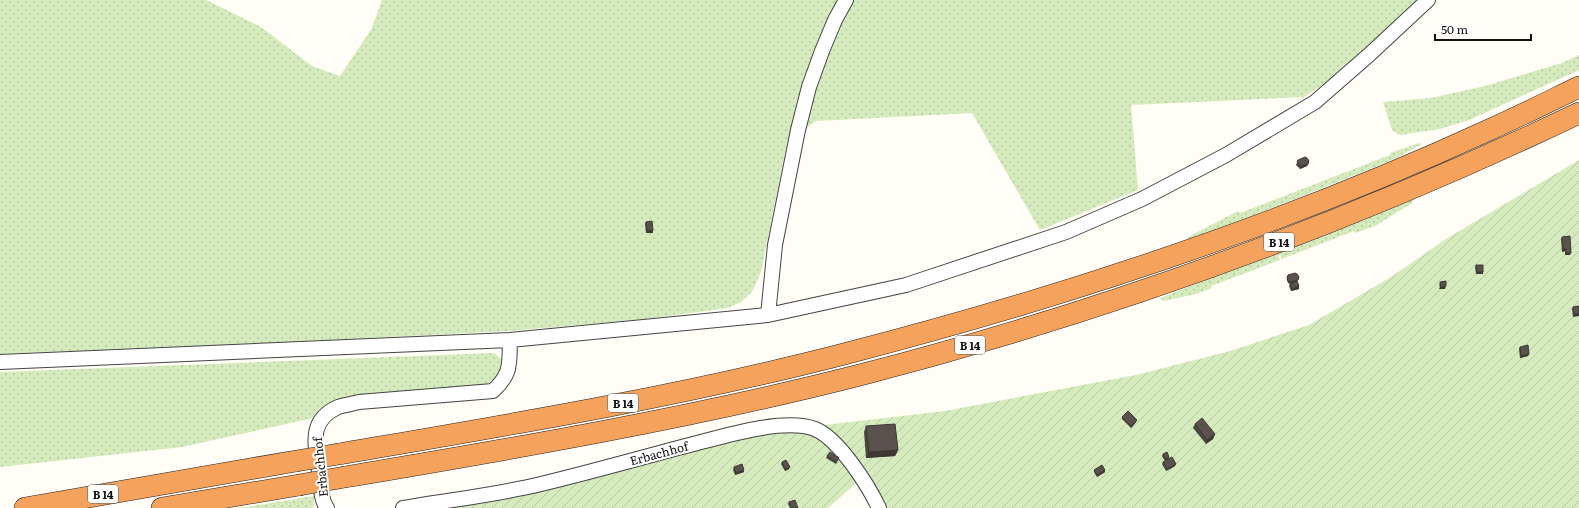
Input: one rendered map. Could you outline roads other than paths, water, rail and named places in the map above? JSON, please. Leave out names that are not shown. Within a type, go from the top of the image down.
[{"type":"highway","name":"B 14","points":[[25,508],[608,406],[706,387],[841,355],[994,313],[1194,248],[1285,215],[1376,179],[1464,141],[1579,87]]},
{"type":"highway","name":"B 14","points":[[162,508],[475,455],[704,410],[858,375],[1005,335],[1192,273],[1289,238],[1396,195],[1512,145],[1579,113]]},
{"type":"street","points":[[768,315],[775,245],[798,130],[809,87],[822,51],[835,20],[846,0]]},
{"type":"street","points":[[0,362],[510,340],[768,315],[906,285],[1066,232],[1142,198],[1226,156],[1315,102],[1370,54],[1428,0]]},
{"type":"street","name":"Erbachhof","points":[[327,508],[322,499],[315,441],[316,429],[328,414],[338,408],[359,402],[493,391],[502,382],[509,368],[510,340]]},
{"type":"street","name":"Erbachhof","points":[[403,508],[539,484],[756,428],[799,426],[814,429],[834,443],[862,478],[879,508]]}]
